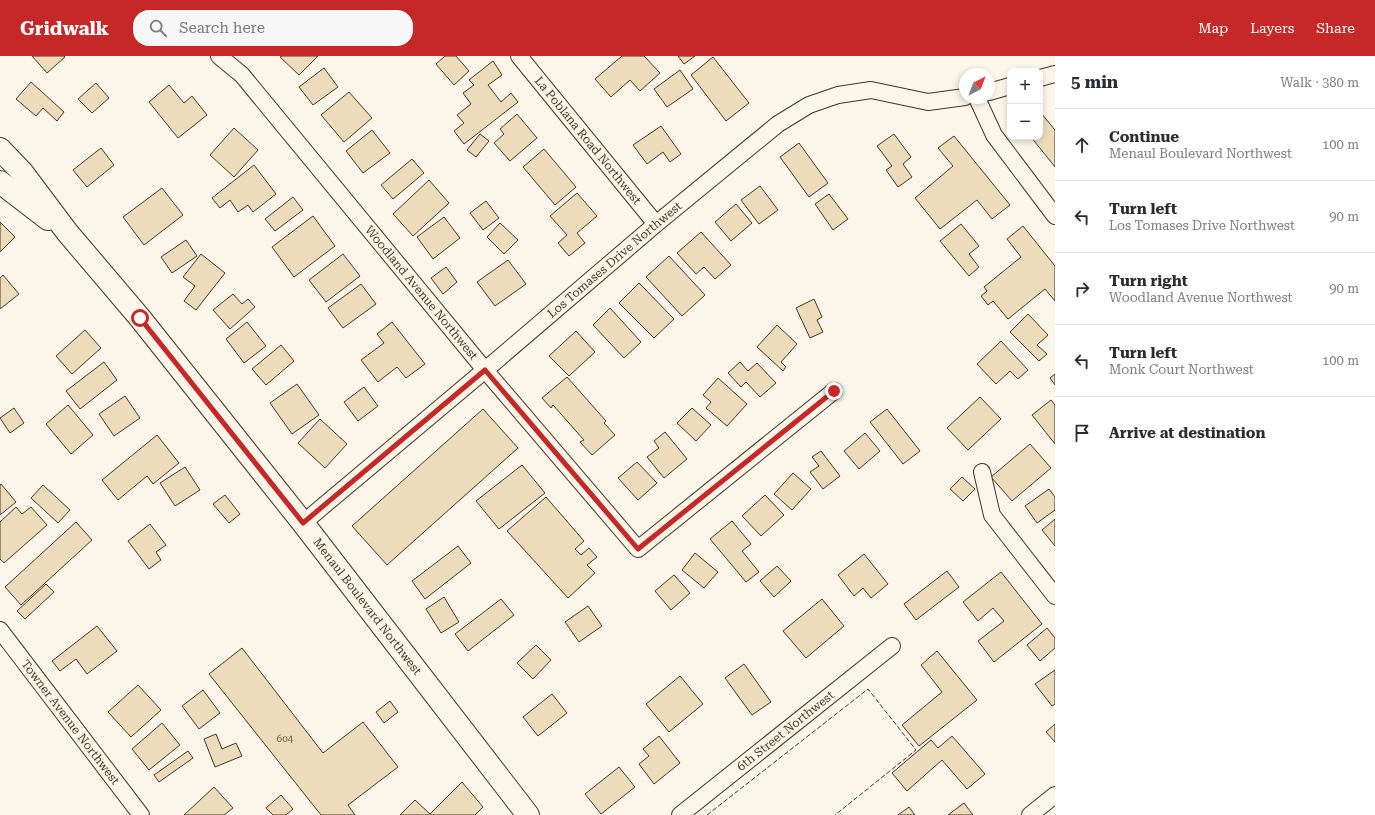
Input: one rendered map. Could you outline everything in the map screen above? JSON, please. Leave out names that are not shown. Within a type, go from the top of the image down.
[{"type":"main road","name":"Menaul Boulevard Northwest","points":[[0,149],[22,172],[67,232],[140,318],[303,523],[528,815]]},
{"type":"main road","name":"Menaul Boulevard Northwest","points":[[0,182],[67,232]]},
{"type":"street","name":"Woodland Avenue Northwest","points":[[219,56],[242,75],[485,370],[638,549],[834,391]]},
{"type":"street","name":"La Poblana Road Northwest","points":[[519,56],[656,224]]},
{"type":"street","points":[[1043,77],[1055,74]]},
{"type":"street","points":[[995,90],[1007,87]]},
{"type":"street","name":"Los Tomases Drive Northwest","points":[[303,523],[656,224],[778,124],[808,105],[838,95],[871,90],[928,102],[959,98]]},
{"type":"street","points":[[980,104],[994,135],[1055,216]]},
{"type":"street","points":[[982,472],[992,515],[1055,596]]},
{"type":"street","name":"Towner Avenue Northwest","points":[[0,630],[141,815]]},
{"type":"street","name":"6th Street Northwest","points":[[680,815],[892,646]]},
{"type":"street","points":[[1030,815],[1055,795]]},
{"type":"building","points":[[32,56],[64,56],[65,57],[47,73]]},
{"type":"building","points":[[318,56],[299,75],[280,57]]},
{"type":"building","points":[[445,56],[456,56],[469,71],[454,85],[436,64]]},
{"type":"building","points":[[622,56],[644,56],[660,73],[640,91],[630,80],[611,97],[595,79]]},
{"type":"building","points":[[678,56],[695,56],[684,64]]},
{"type":"building","points":[[713,57],[749,103],[726,121],[691,75]]},
{"type":"building","points":[[493,61],[502,75],[488,85],[501,102],[511,93],[518,102],[464,144],[454,131],[464,123],[457,115],[471,104],[463,93],[474,85],[469,80]]},
{"type":"building","points":[[324,68],[338,87],[313,105],[299,87]]},
{"type":"building","points":[[680,70],[693,89],[667,107],[654,89]]},
{"type":"building","points":[[31,82],[64,112],[57,121],[43,108],[36,116],[16,99]]},
{"type":"building","points":[[96,83],[109,98],[92,113],[78,99]]},
{"type":"building","points":[[169,85],[184,103],[192,96],[207,115],[178,138],[149,102]]},
{"type":"building","points":[[349,92],[372,118],[344,142],[321,115]]},
{"type":"building","points":[[517,114],[537,138],[510,161],[494,143],[504,134],[500,129]]},
{"type":"building","points":[[1043,115],[1055,130],[1055,167],[1033,140],[1043,140]]},
{"type":"building","points":[[661,126],[681,154],[670,162],[663,152],[647,164],[633,145]]},
{"type":"building","points":[[234,128],[258,150],[234,177],[210,155]]},
{"type":"building","points":[[372,130],[390,153],[363,173],[346,151]]},
{"type":"building","points":[[480,134],[489,141],[476,157],[467,150]]},
{"type":"building","points":[[894,134],[911,157],[903,164],[912,177],[898,187],[886,170],[892,166],[877,146]]},
{"type":"building","points":[[954,136],[1010,205],[992,219],[977,200],[940,229],[915,198],[953,166],[938,148]]},
{"type":"building","points":[[799,143],[828,183],[809,197],[780,157]]},
{"type":"building","points":[[101,148],[114,165],[87,187],[73,170]]},
{"type":"building","points":[[544,149],[576,187],[555,205],[523,167]]},
{"type":"building","points":[[412,159],[424,173],[393,199],[381,185]]},
{"type":"building","points":[[254,165],[276,194],[253,212],[248,205],[238,212],[230,200],[220,208],[212,198]]},
{"type":"building","points":[[429,180],[449,203],[413,236],[393,214]]},
{"type":"building","points":[[760,186],[778,210],[759,224],[741,200]]},
{"type":"building","points":[[162,188],[183,215],[144,245],[123,217]]},
{"type":"building","points":[[577,193],[597,216],[577,233],[585,243],[569,256],[558,243],[567,235],[550,216]]},
{"type":"building","points":[[829,194],[848,219],[833,230],[815,204]]},
{"type":"building","points":[[293,197],[303,210],[275,231],[265,219]]},
{"type":"building","points":[[486,201],[499,218],[483,230],[470,213]]},
{"type":"building","points":[[736,204],[752,223],[731,241],[715,222]]},
{"type":"building","points":[[313,216],[335,246],[294,277],[272,247]]},
{"type":"building","points":[[444,217],[460,238],[433,259],[417,237]]},
{"type":"building","points":[[0,222],[15,237],[0,252]]},
{"type":"building","points":[[500,223],[518,240],[504,254],[487,237]]},
{"type":"building","points":[[961,224],[979,246],[969,254],[979,267],[969,276],[940,241]]},
{"type":"building","points":[[1023,226],[1055,266],[1055,301],[1045,289],[1008,319],[993,301],[988,305],[981,296],[987,291],[984,287],[1021,257],[1007,239]]},
{"type":"building","points":[[701,232],[731,265],[715,279],[704,267],[696,274],[677,253]]},
{"type":"building","points":[[186,240],[197,256],[172,273],[161,257]]},
{"type":"building","points":[[201,254],[225,273],[196,310],[184,301],[195,286],[183,277]]},
{"type":"building","points":[[343,254],[360,276],[326,302],[309,280]]},
{"type":"building","points":[[669,256],[705,295],[682,316],[646,277]]},
{"type":"building","points":[[508,260],[526,284],[495,306],[477,282]]},
{"type":"building","points":[[446,267],[457,282],[443,294],[431,278]]},
{"type":"building","points":[[3,275],[19,294],[0,309],[0,278]]},
{"type":"building","points":[[639,283],[674,319],[654,338],[619,303]]},
{"type":"building","points":[[361,284],[376,304],[343,328],[328,308]]},
{"type":"building","points":[[233,294],[242,304],[248,299],[255,307],[230,329],[213,310]]},
{"type":"building","points":[[814,299],[822,317],[817,320],[823,332],[810,338],[796,308]]},
{"type":"building","points":[[610,308],[641,342],[624,358],[593,325]]},
{"type":"building","points":[[1028,314],[1048,335],[1037,345],[1047,354],[1039,361],[1010,332]]},
{"type":"building","points":[[247,322],[266,346],[244,363],[226,339]]},
{"type":"building","points":[[392,322],[425,364],[406,378],[397,367],[378,382],[361,360],[384,343],[377,334]]},
{"type":"building","points":[[777,325],[797,344],[781,362],[786,367],[783,371],[757,347]]},
{"type":"building","points":[[85,330],[101,348],[72,374],[56,356]]},
{"type":"building","points":[[576,331],[595,352],[569,376],[549,356]]},
{"type":"building","points":[[1001,341],[1028,370],[1018,379],[1010,371],[996,384],[977,364]]},
{"type":"building","points":[[281,345],[294,361],[266,385],[252,369]]},
{"type":"building","points":[[104,362],[117,380],[80,409],[66,391]]},
{"type":"building","points":[[740,362],[748,371],[757,363],[776,383],[760,397],[746,382],[741,387],[728,373]]},
{"type":"building","points":[[1055,374],[1055,385],[1050,378]]},
{"type":"building","points":[[567,377],[606,421],[604,423],[615,435],[592,455],[580,442],[584,440],[553,405],[551,408],[542,398]]},
{"type":"building","points":[[718,378],[747,404],[727,426],[706,408],[711,402],[703,395]]},
{"type":"building","points":[[297,384],[319,415],[292,434],[270,403]]},
{"type":"building","points":[[364,387],[378,406],[358,421],[344,402]]},
{"type":"building","points":[[125,396],[140,418],[114,436],[99,414]]},
{"type":"building","points":[[980,397],[1001,419],[968,450],[947,428]]},
{"type":"building","points":[[1051,400],[1055,405],[1055,444],[1032,415]]},
{"type":"building","points":[[68,405],[93,435],[71,454],[46,424]]},
{"type":"building","points":[[14,408],[24,423],[10,433],[0,418]]},
{"type":"building","points":[[692,408],[711,425],[696,441],[677,423]]},
{"type":"building","points":[[483,409],[518,448],[387,565],[352,526]]},
{"type":"building","points":[[887,409],[920,451],[903,464],[870,422]]},
{"type":"building","points":[[320,419],[347,444],[325,468],[298,443]]},
{"type":"building","points":[[665,432],[687,459],[664,478],[647,457],[659,448],[654,441]]},
{"type":"building","points":[[865,433],[880,451],[859,469],[844,451]]},
{"type":"building","points":[[157,435],[179,463],[153,484],[147,476],[118,500],[102,480]]},
{"type":"building","points":[[1030,444],[1051,468],[1012,501],[991,477]]},
{"type":"building","points":[[821,451],[840,476],[823,489],[810,472],[819,466],[812,457]]},
{"type":"building","points":[[637,462],[657,483],[638,500],[618,478]]},
{"type":"building","points":[[522,465],[545,493],[499,529],[476,501]]},
{"type":"building","points":[[185,467],[200,490],[175,506],[160,483]]},
{"type":"building","points":[[793,473],[811,489],[792,510],[774,494]]},
{"type":"building","points":[[962,477],[975,489],[963,501],[950,489]]},
{"type":"building","points":[[1,484],[16,502],[0,515],[0,485]]},
{"type":"building","points":[[43,485],[70,510],[58,523],[31,498]]},
{"type":"building","points":[[1049,489],[1055,497],[1055,510],[1037,523],[1025,506]]},
{"type":"building","points":[[225,495],[240,514],[229,523],[213,504]]},
{"type":"building","points":[[765,495],[784,515],[761,536],[742,516]]},
{"type":"building","points":[[546,497],[584,541],[575,549],[581,555],[589,548],[597,557],[587,565],[595,573],[568,598],[507,531]]},
{"type":"building","points":[[16,507],[22,514],[31,507],[47,525],[4,563],[0,559],[0,522]]},
{"type":"building","points":[[1055,519],[1055,546],[1042,530]]},
{"type":"building","points":[[732,521],[751,544],[742,551],[759,572],[746,582],[710,539]]},
{"type":"building","points":[[76,522],[92,540],[21,605],[5,587]]},
{"type":"building","points":[[150,524],[166,545],[156,552],[161,560],[149,569],[128,541]]},
{"type":"building","points":[[458,546],[471,563],[425,599],[412,581]]},
{"type":"building","points":[[695,553],[718,572],[704,588],[682,570]]},
{"type":"building","points":[[864,554],[888,584],[871,598],[863,588],[854,596],[838,575]]},
{"type":"building","points":[[777,566],[791,581],[774,597],[760,581]]},
{"type":"building","points":[[947,571],[959,587],[916,620],[904,604]]},
{"type":"building","points":[[1001,572],[1042,624],[994,662],[978,641],[1004,621],[993,608],[978,621],[963,602]]},
{"type":"building","points":[[674,575],[690,593],[671,610],[655,591]]},
{"type":"building","points":[[46,584],[54,592],[25,619],[17,611]]},
{"type":"building","points":[[444,597],[459,622],[441,633],[426,609]]},
{"type":"building","points":[[501,599],[514,615],[468,651],[455,634]]},
{"type":"building","points":[[822,599],[844,626],[806,658],[783,631]]},
{"type":"building","points":[[588,606],[602,626],[579,642],[565,622]]},
{"type":"building","points":[[97,626],[117,651],[87,674],[76,659],[60,671],[52,661]]},
{"type":"building","points":[[1047,628],[1055,638],[1055,648],[1040,661],[1027,645]]},
{"type":"building","points":[[536,645],[551,660],[533,679],[517,663]]},
{"type":"building","points":[[242,648],[323,753],[363,722],[398,767],[348,805],[355,815],[321,815],[209,674]]},
{"type":"building","points":[[937,651],[977,700],[919,746],[902,725],[942,692],[921,665]]},
{"type":"building","points":[[744,664],[771,702],[752,715],[725,678]]},
{"type":"building","points":[[1055,670],[1055,704],[1052,706],[1035,684]]},
{"type":"building","points":[[680,676],[703,704],[669,732],[646,704]]},
{"type":"building","points":[[138,685],[161,710],[131,737],[108,712]]},
{"type":"building","points":[[203,690],[220,713],[199,729],[182,706]]},
{"type":"building","points":[[552,694],[567,713],[538,736],[523,717]]},
{"type":"building","points":[[390,701],[398,712],[384,723],[376,712]]},
{"type":"building","points":[[162,723],[180,745],[149,770],[132,749]]},
{"type":"building","points":[[1055,724],[1055,742],[1046,732]]},
{"type":"building","points":[[216,734],[222,749],[236,743],[242,756],[215,767],[204,739]]},
{"type":"building","points":[[659,736],[680,763],[654,784],[639,764],[649,756],[643,749]]},
{"type":"building","points":[[952,736],[985,774],[967,789],[942,760],[907,791],[892,773],[931,740],[938,748]]},
{"type":"building","points":[[188,751],[193,758],[159,782],[154,775]]},
{"type":"building","points":[[619,767],[635,787],[601,814],[585,794]]},
{"type":"building","points":[[462,782],[483,807],[475,815],[400,815],[415,800],[430,814]]},
{"type":"building","points":[[214,787],[233,808],[224,815],[184,815]]},
{"type":"building","points":[[281,795],[293,809],[286,815],[273,815],[266,808]]},
{"type":"building","points":[[964,803],[973,815],[948,815]]},
{"type":"building","points":[[909,807],[915,815],[898,815]]},
{"type":"fence","points":[[707,815],[868,689],[916,750],[835,815]]},
{"type":"route","points":[[140,318],[303,523],[485,370],[638,549],[834,391]]}]
